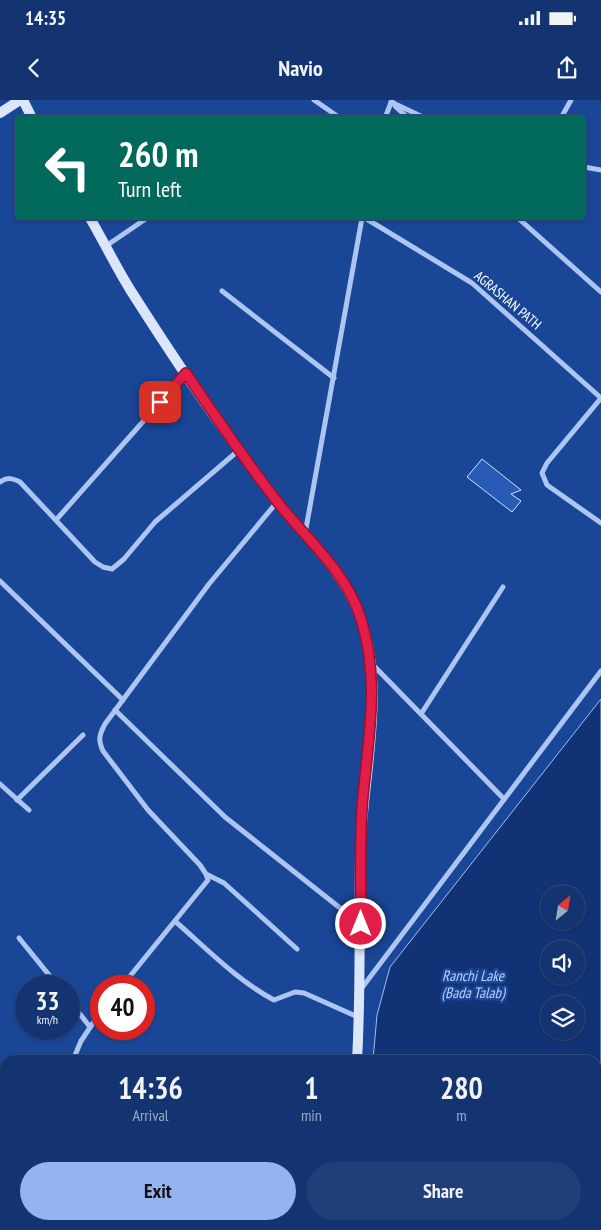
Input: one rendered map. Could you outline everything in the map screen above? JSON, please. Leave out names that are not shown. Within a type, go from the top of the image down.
[{"type":"street","points":[[0,113],[21,100],[30,115]]},
{"type":"street","points":[[314,100],[336,115]]},
{"type":"street","points":[[563,115],[571,100]]},
{"type":"street","points":[[386,115],[391,101]]},
{"type":"street","points":[[391,101],[405,115]]},
{"type":"street","points":[[391,101],[418,115]]},
{"type":"street","points":[[586,167],[601,170]]},
{"type":"street","points":[[91,220],[130,289],[186,373],[277,502],[306,534],[340,577],[360,615],[371,663],[372,730],[363,795],[361,989],[357,1055]]},
{"type":"street","points":[[106,246],[144,220]]},
{"type":"street","points":[[306,534],[363,220]]},
{"type":"street","name":"AGRASHAN PATH","points":[[366,220],[480,288],[601,398]]},
{"type":"street","points":[[520,220],[601,292]]},
{"type":"street","points":[[222,291],[334,378]]},
{"type":"street","points":[[56,520],[186,373]]},
{"type":"street","points":[[601,398],[547,463],[542,473],[547,485],[601,523]]},
{"type":"street","points":[[0,482],[13,478],[20,482],[95,562],[103,567],[112,568],[124,560],[155,522],[239,450]]},
{"type":"street","points":[[277,502],[208,584],[115,710],[100,733],[98,741],[103,751],[148,810],[206,874],[224,883],[296,949]]},
{"type":"street","points":[[0,581],[123,700]]},
{"type":"street","points":[[421,714],[503,587]]},
{"type":"street","points":[[371,663],[504,799]]},
{"type":"street","points":[[361,989],[601,670]]},
{"type":"street","points":[[115,710],[225,817],[361,924]]},
{"type":"street","points":[[17,800],[82,734]]},
{"type":"street","points":[[0,784],[29,810]]},
{"type":"street","points":[[131,975],[202,890],[208,880],[206,874]]},
{"type":"street","points":[[176,922],[245,982],[270,998],[274,1000],[295,992],[304,993],[359,1018]]},
{"type":"street","points":[[19,938],[49,975]]},
{"type":"street","points":[[76,1055],[90,1027],[80,1014]]},
{"type":"water","name":"Ranchi Lake (Bada Talab)","points":[[601,699],[601,1055],[373,1055],[377,1015],[390,967]]},
{"type":"building","points":[[482,459],[521,490],[511,494],[521,501],[512,512],[467,477]]},
{"type":"route","points":[[160,402],[186,373],[277,502],[306,534],[340,577],[360,615],[371,663],[372,699],[372,730],[363,795],[360,854],[361,924]]}]
